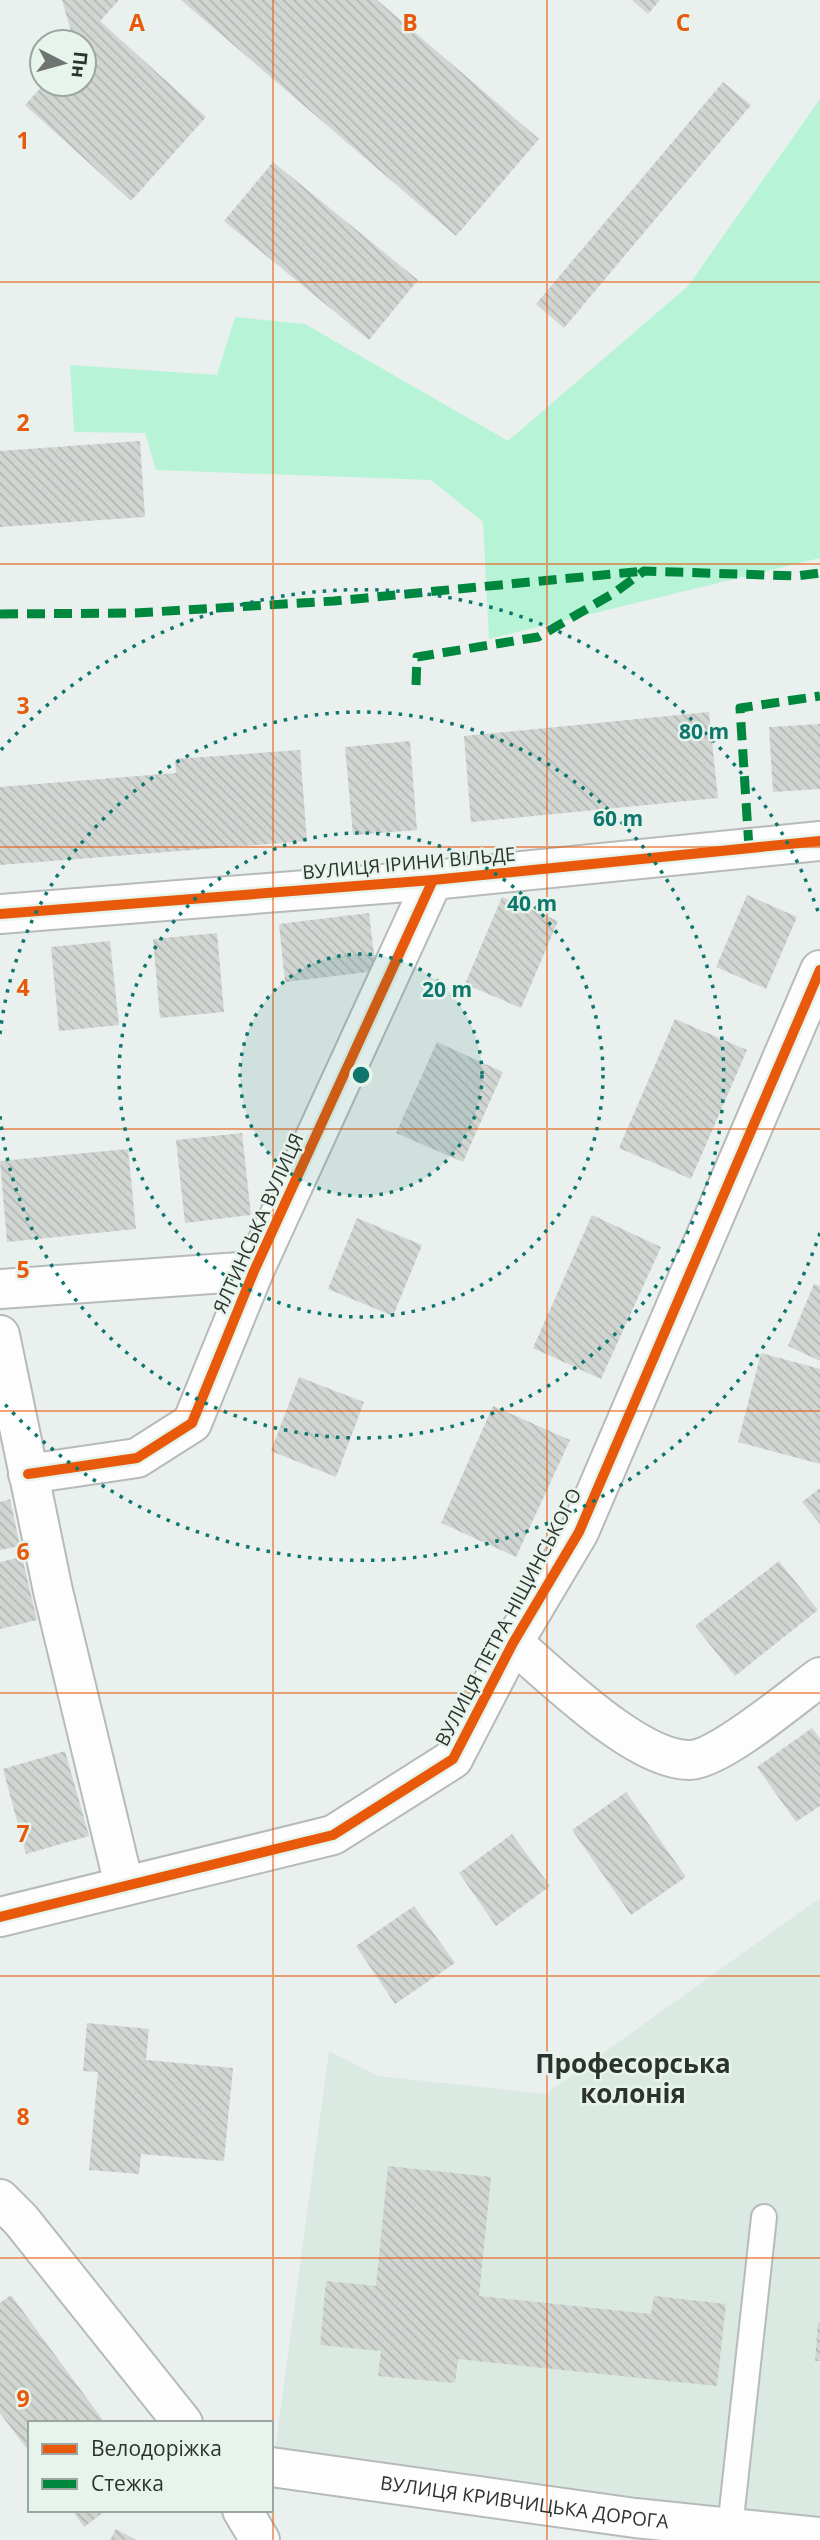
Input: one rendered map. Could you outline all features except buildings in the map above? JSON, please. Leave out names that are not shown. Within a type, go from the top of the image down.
[{"type":"street","name":"ВУЛИЦЯ ІРИНИ ВІЛЬДЕ","points":[[0,914],[433,880],[820,841]]},
{"type":"street","name":"ЯЛТИНСЬКА ВУЛИЦЯ","points":[[28,1474],[137,1458],[192,1423],[254,1271],[433,880]]},
{"type":"street","name":"ВУЛИЦЯ ПЕТРА НІЩИНСЬКОГО","points":[[0,1917],[332,1835],[453,1759],[513,1643],[579,1532],[820,970]]},
{"type":"street","points":[[0,1289],[254,1271]]},
{"type":"street","points":[[0,1335],[78,1699],[124,1885]]},
{"type":"street","points":[[513,1643],[635,1743],[663,1755],[691,1760],[721,1749],[820,1677]]},
{"type":"street","points":[[0,2199],[21,2220],[181,2421]]},
{"type":"street","name":"ВУЛИЦЯ КРИВЧИЦЬКА ДОРОГА","points":[[273,2466],[685,2532],[730,2528],[820,2537]]},
{"type":"lane","points":[[730,2528],[764,2217]]},
{"type":"shaded area","points":[[820,1898],[820,2527],[275,2450],[329,2051],[378,2076],[546,2094]]},
{"type":"green space","points":[[820,99],[820,558],[489,639],[483,522],[431,480],[156,470],[145,433],[74,432],[70,365],[217,375],[235,317],[305,324],[508,441],[688,286]]},
{"type":"marked path","points":[[0,614],[135,613],[334,601],[644,571]]},
{"type":"marked path","points":[[416,685],[417,657],[538,637],[614,593],[644,571],[797,576],[820,573]]},
{"type":"marked path","points":[[749,848],[740,708],[820,696]]},
{"type":"cycle path","points":[[0,914],[433,880],[820,841]]},
{"type":"cycle path","points":[[28,1474],[137,1458],[192,1423],[254,1271],[433,880]]},
{"type":"cycle path","points":[[0,1917],[333,1835],[453,1759],[513,1643],[579,1532],[820,970]]},
{"type":"district","name":"Професорська колонія","points":[[633,2079]]}]
